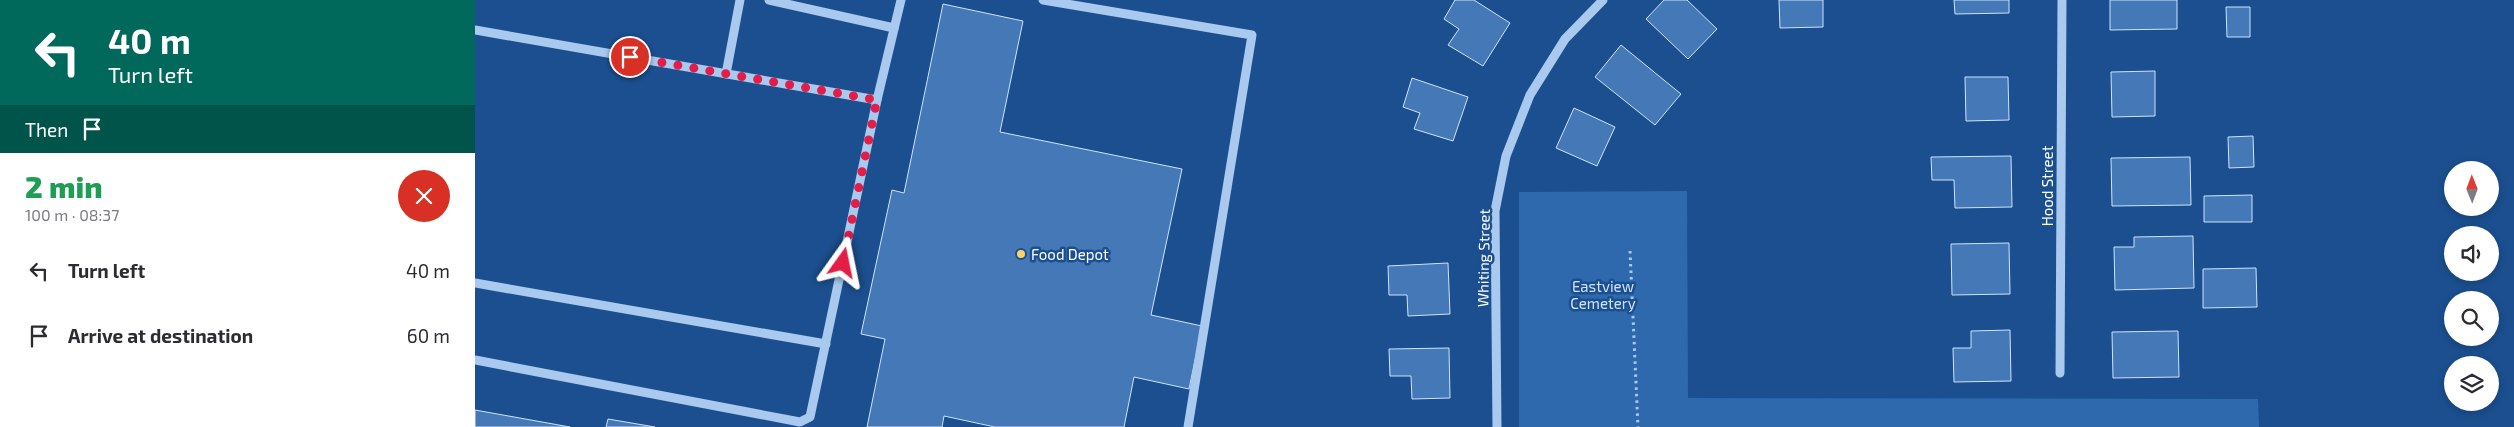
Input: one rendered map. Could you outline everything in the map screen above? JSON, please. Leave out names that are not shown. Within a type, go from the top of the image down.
[{"type":"street","points":[[726,74],[740,0]]},
{"type":"street","points":[[769,0],[894,28]]},
{"type":"street","points":[[475,360],[800,422],[810,417],[877,100],[901,0]]},
{"type":"street","points":[[1043,0],[1252,34],[1188,427]]},
{"type":"street","name":"Whiting Street","points":[[1497,427],[1495,211],[1506,156],[1530,95],[1565,40],[1603,0]]},
{"type":"street","name":"Hood Street","points":[[2060,373],[2062,0]]},
{"type":"street","points":[[475,30],[877,100]]},
{"type":"street","points":[[475,283],[826,344]]},
{"type":"path","points":[[1630,251],[1638,427]]},
{"type":"green space","name":"Eastview Cemetery","points":[[1687,191],[1688,398],[2258,399],[2259,427],[1519,427],[1519,192]]},
{"type":"building","points":[[1455,0],[1474,0],[1510,23],[1483,66],[1448,45],[1459,29],[1444,19]]},
{"type":"building","points":[[1664,0],[1687,0],[1717,29],[1688,59],[1646,19]]},
{"type":"building","points":[[1779,0],[1823,0],[1823,27],[1780,28]]},
{"type":"building","points":[[1954,0],[2009,0],[2009,13],[1955,14]]},
{"type":"building","points":[[2110,0],[2177,0],[2177,29],[2110,30]]},
{"type":"building","name":"Food Depot","points":[[943,4],[1023,21],[1000,132],[1182,169],[1151,315],[1202,326],[1189,389],[1134,377],[1124,427],[995,427],[944,416],[942,427],[867,427],[885,339],[861,334],[892,190],[904,193]]},
{"type":"building","points":[[2226,7],[2250,7],[2250,37],[2227,37]]},
{"type":"building","points":[[1621,45],[1681,94],[1655,125],[1595,77]]},
{"type":"building","points":[[2155,71],[2155,116],[2112,117],[2111,72]]},
{"type":"building","points":[[1965,77],[2008,77],[2009,120],[1966,121]]},
{"type":"building","points":[[1412,78],[1468,97],[1453,141],[1414,129],[1420,113],[1403,107]]},
{"type":"building","points":[[1574,108],[1615,127],[1597,166],[1556,148]]},
{"type":"building","points":[[2253,136],[2254,167],[2229,168],[2228,137]]},
{"type":"building","points":[[2011,156],[2012,207],[1955,208],[1954,180],[1932,180],[1931,157]]},
{"type":"building","points":[[2190,157],[2191,205],[2112,206],[2111,158]]},
{"type":"building","points":[[2252,195],[2252,222],[2204,222],[2204,196]]},
{"type":"building","points":[[2193,236],[2194,288],[2115,290],[2114,247],[2134,247],[2134,237]]},
{"type":"building","points":[[2009,243],[2010,294],[1952,295],[1951,244]]},
{"type":"building","points":[[1448,263],[1450,314],[1408,316],[1407,295],[1389,295],[1388,266]]},
{"type":"building","points":[[2256,268],[2257,307],[2203,308],[2203,269]]},
{"type":"building","points":[[2010,330],[2011,381],[1954,382],[1953,348],[1971,348],[1971,331]]},
{"type":"building","points":[[2178,331],[2179,377],[2113,378],[2112,332]]},
{"type":"building","points":[[1449,348],[1450,398],[1412,399],[1411,376],[1390,376],[1389,349]]},
{"type":"building","points":[[475,410],[570,427],[475,427]]},
{"type":"building","points":[[608,419],[655,427],[606,427]]},
{"type":"place","name":"Food Depot","points":[[1021,254]]},
{"type":"route","points":[[630,57],[877,100],[843,263]]}]
